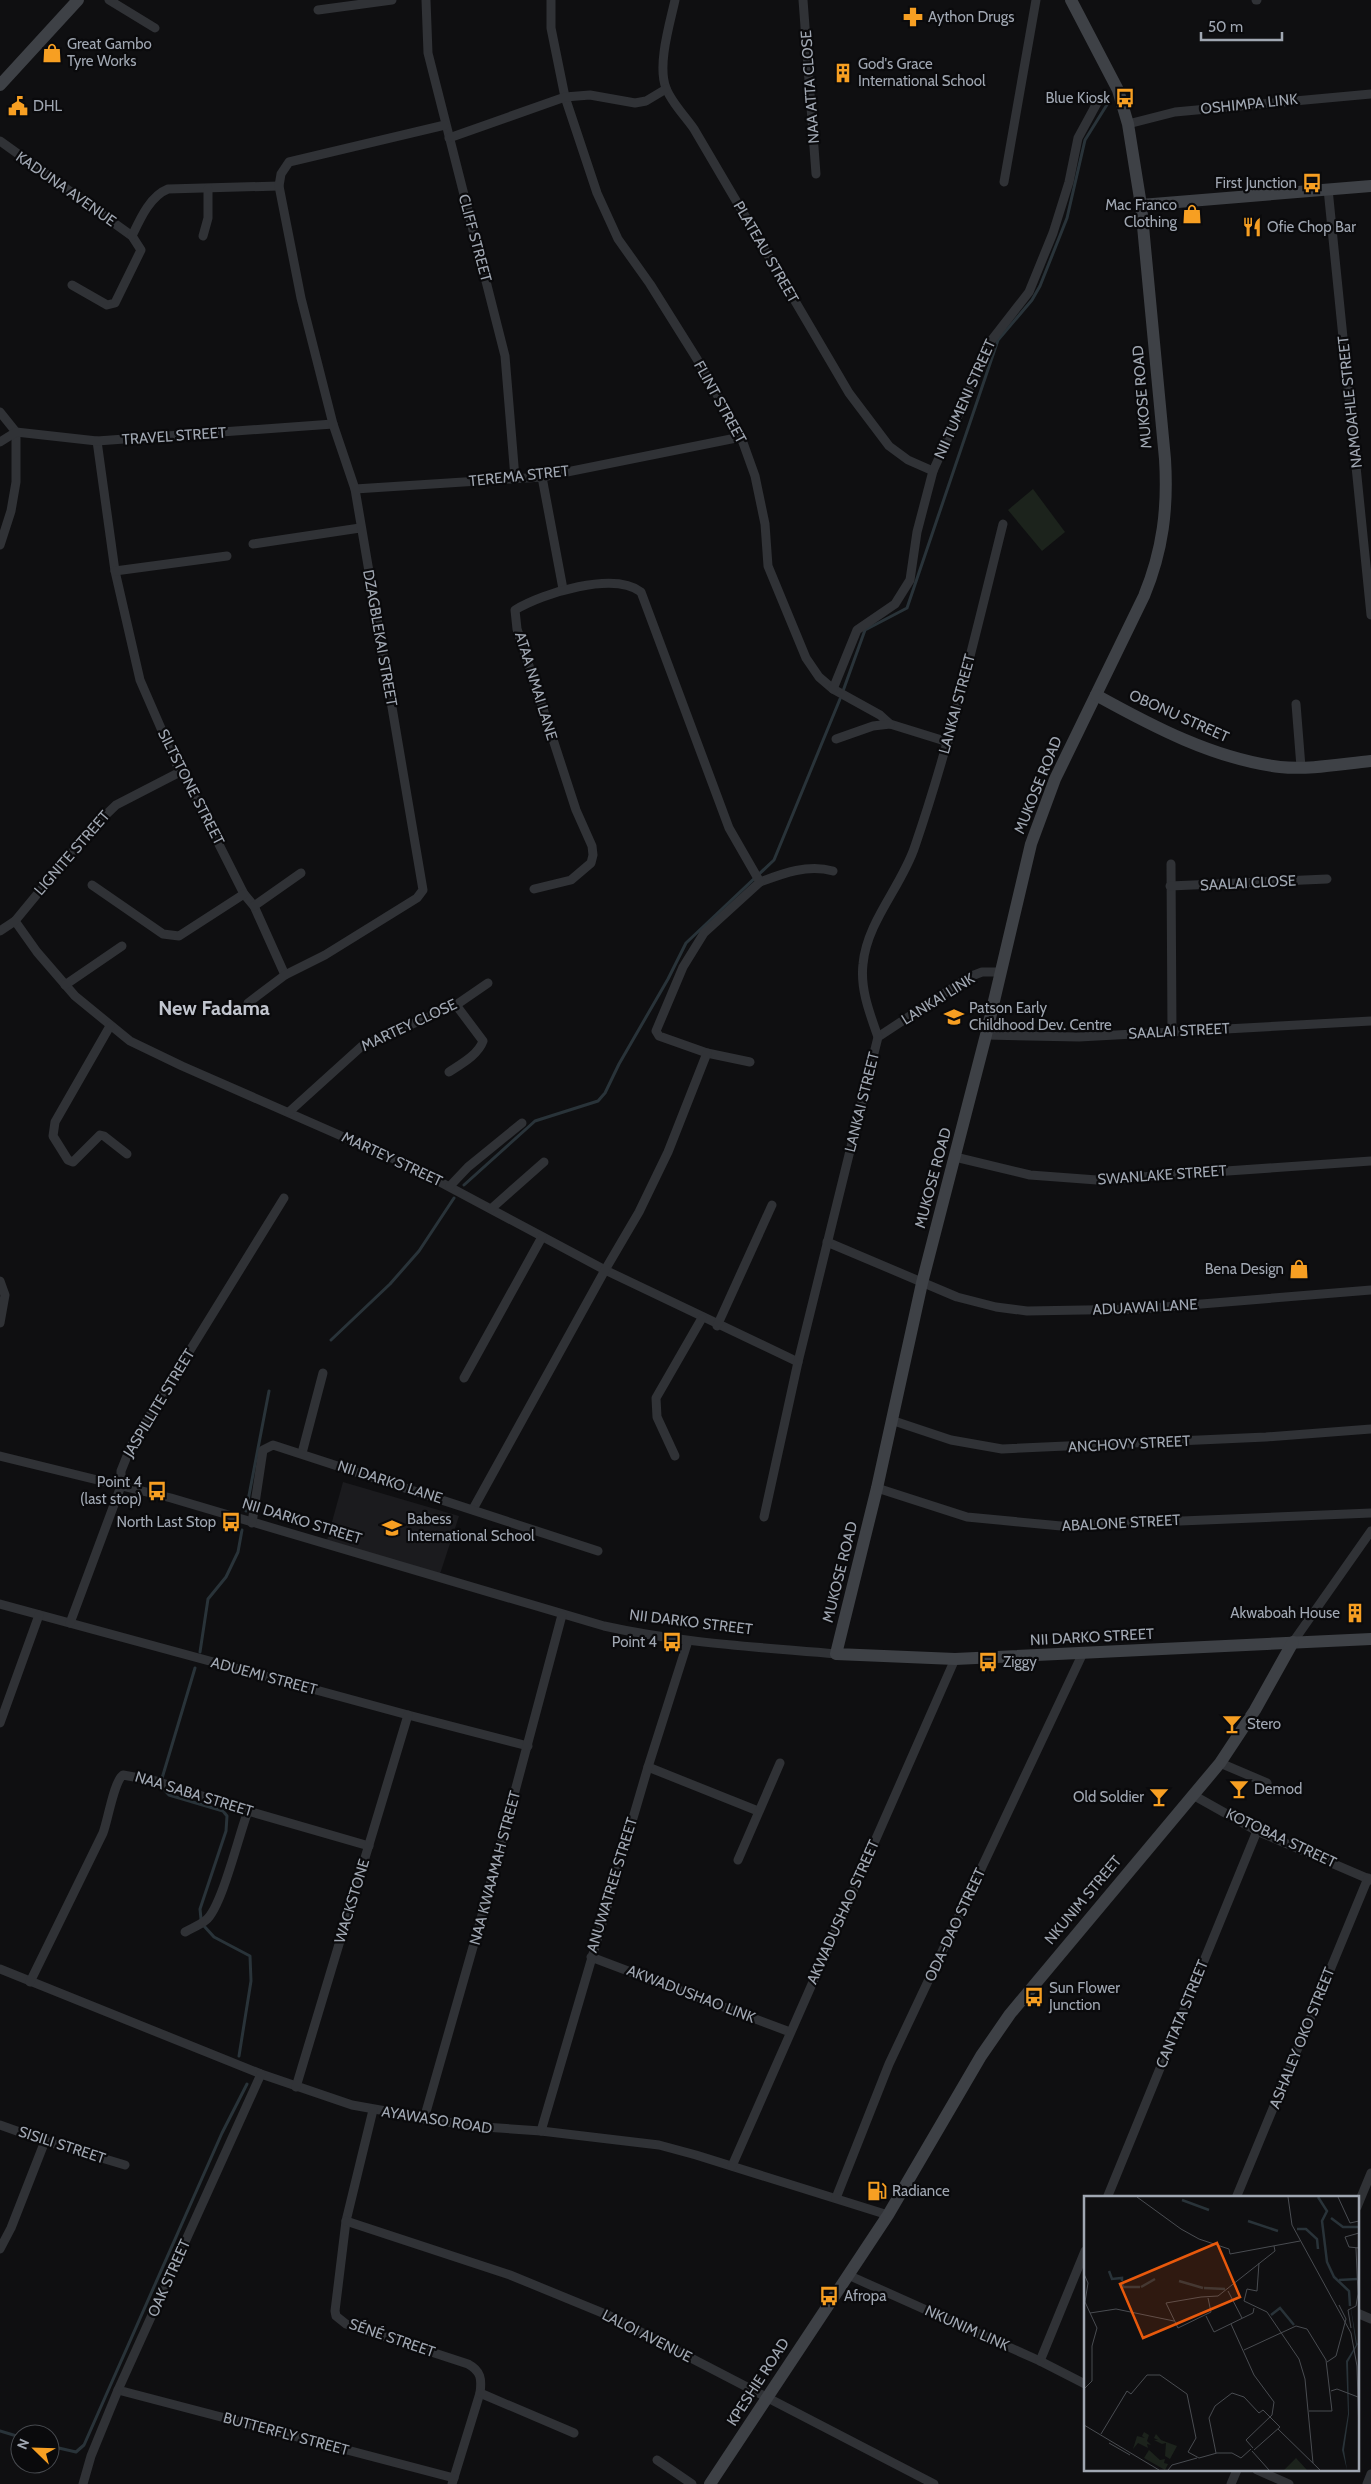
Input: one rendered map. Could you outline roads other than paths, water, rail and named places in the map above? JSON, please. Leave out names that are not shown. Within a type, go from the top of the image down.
[{"type":"street","points":[[0,85],[78,0]]},
{"type":"street","points":[[109,0],[155,28]]},
{"type":"street","points":[[318,10],[392,0]]},
{"type":"street","name":"CLIFF STREET","points":[[426,0],[428,53],[506,356],[515,478]]},
{"type":"street","name":"FLINT STREET","points":[[551,0],[550,28],[565,97],[597,193],[618,239],[682,334],[741,437],[755,476],[766,524],[768,566],[806,658],[819,677],[833,689],[880,715],[890,724],[948,742]]},
{"type":"street","points":[[449,138],[565,97],[590,95],[635,103],[646,101],[666,89],[663,76],[667,37],[675,0]]},
{"type":"street","name":"NAA ATTA CLOSE","points":[[803,0],[816,174]]},
{"type":"street","points":[[1004,182],[1036,0]]},
{"type":"street","name":"MUKOSE ROAD","points":[[836,1654],[877,1488],[922,1284],[986,1035],[1037,823],[1055,778],[1126,634],[1155,570],[1166,516],[1164,458],[1140,205],[1128,124],[1118,90],[1071,0]]},
{"type":"street","name":"PLATEAU STREET","points":[[666,89],[694,129],[849,393],[889,446],[908,460],[933,471]]},
{"type":"street","name":"OSHIMPA LINK","points":[[1128,124],[1176,112],[1371,94]]},
{"type":"street","name":"NII TUMENI STREET","points":[[833,689],[857,630],[895,604],[910,580],[917,532],[933,471],[962,407],[986,346],[1029,292],[1056,224],[1069,182],[1078,138],[1097,103]]},
{"type":"street","points":[[72,285],[107,305],[115,303],[141,250],[132,236],[143,214],[159,192],[168,189],[279,186],[281,174],[289,162],[445,125]]},
{"type":"street","name":"KADUNA AVENUE","points":[[0,141],[132,236]]},
{"type":"street","name":"DZAGBLEKAI STREET","points":[[248,1003],[285,975],[325,955],[417,898],[423,890],[354,490],[333,424],[302,298],[279,186]]},
{"type":"street","points":[[1140,205],[1371,186]]},
{"type":"street","points":[[203,236],[208,218],[208,189]]},
{"type":"street","name":"NAMOAHLE STREET","points":[[1328,189],[1371,615]]},
{"type":"street","points":[[0,412],[16,432],[16,482],[11,511],[0,544]]},
{"type":"street","name":"TRAVEL STREET","points":[[16,432],[98,441],[333,424]]},
{"type":"street","points":[[0,442],[16,432]]},
{"type":"street","name":"TEREMA STRET","points":[[354,490],[542,477],[741,437]]},
{"type":"street","name":"SILTSTONE STREET","points":[[98,441],[115,571],[140,680],[180,772],[189,785],[244,894],[254,906],[285,975]]},
{"type":"street","points":[[542,477],[563,589]]},
{"type":"street","name":"LANKAI STREET","points":[[764,1517],[798,1362],[878,1038],[865,1000],[862,965],[868,942],[914,849],[948,742],[1003,524]]},
{"type":"street","points":[[253,544],[360,528]]},
{"type":"street","points":[[115,571],[228,556]]},
{"type":"street","name":"ATAA NMAI LANE","points":[[534,889],[571,880],[591,863],[593,855],[592,846],[576,810],[517,630],[515,610],[528,602],[563,589],[623,583],[633,586],[641,592],[730,828],[759,880]]},
{"type":"street","name":"OBONU STREET","points":[[1096,694],[1139,719],[1215,752],[1279,767],[1371,761]]},
{"type":"street","points":[[1296,704],[1301,767]]},
{"type":"street","points":[[836,738],[873,726],[890,724]]},
{"type":"street","name":"LIGNITE STREET","points":[[0,931],[15,920],[90,830],[116,805],[180,772]]},
{"type":"street","points":[[1171,864],[1172,1032]]},
{"type":"street","points":[[750,1062],[707,1053],[659,1036],[656,1031],[658,1022],[683,967],[704,933],[759,880],[792,870],[821,868],[833,871]]},
{"type":"street","points":[[254,906],[301,874]]},
{"type":"street","name":"SAALAI CLOSE","points":[[1170,886],[1327,879]]},
{"type":"street","points":[[92,885],[163,934],[172,936],[179,936],[244,894]]},
{"type":"street","name":"MARTEY STREET","points":[[15,920],[37,952],[65,985],[110,1026],[155,1054],[412,1167],[492,1208],[604,1270],[717,1326],[798,1362]]},
{"type":"street","points":[[65,985],[122,946]]},
{"type":"street","name":"LANKAI LINK","points":[[878,1038],[969,977],[982,972],[1001,972]]},
{"type":"street","name":"MARTEY CLOSE","points":[[289,1112],[362,1046],[456,1004],[488,983]]},
{"type":"street","points":[[449,1072],[472,1055],[483,1041],[456,1004]]},
{"type":"street","name":"SAALAI STREET","points":[[986,1035],[1079,1037],[1371,1022]]},
{"type":"street","points":[[110,1026],[55,1122],[53,1136],[68,1160],[73,1162],[100,1134],[127,1154]]},
{"type":"street","points":[[473,1509],[604,1270],[639,1212],[668,1152],[707,1053]]},
{"type":"street","points":[[450,1186],[468,1166],[522,1123]]},
{"type":"street","name":"SWANLAKE STREET","points":[[955,1157],[1030,1175],[1097,1180],[1371,1161]]},
{"type":"street","points":[[492,1208],[544,1162]]},
{"type":"street","name":"JASPILLITE STREET","points":[[70,1623],[121,1486],[121,1471],[126,1458],[284,1198]]},
{"type":"street","points":[[717,1326],[772,1205]]},
{"type":"street","points":[[464,1378],[542,1237]]},
{"type":"street","name":"ADUAWAI LANE","points":[[827,1242],[922,1284],[978,1303],[1027,1311],[1140,1309],[1371,1290]]},
{"type":"street","points":[[0,1281],[5,1295],[0,1324]]},
{"type":"street","points":[[675,1456],[657,1416],[656,1398],[702,1318]]},
{"type":"street","points":[[302,1453],[323,1374]]},
{"type":"street","name":"ANCHOVY STREET","points":[[891,1420],[950,1440],[1002,1449],[1266,1437],[1371,1429]]},
{"type":"street","name":"NII DARKO LANE","points":[[250,1522],[263,1450],[273,1445],[598,1551]]},
{"type":"street","name":"NII DARKO STREET","points":[[0,1456],[171,1498],[562,1615],[644,1635],[688,1641],[836,1654],[955,1659],[1082,1655],[1371,1639]]},
{"type":"street","name":"ABALONE STREET","points":[[877,1488],[966,1517],[1061,1526],[1371,1513]]},
{"type":"street","name":"NKUNIM STREET","points":[[832,2299],[888,2215],[981,2056],[1010,2014],[1220,1762],[1256,1710],[1293,1642],[1371,1531]]},
{"type":"street","name":"ADUEMI STREET","points":[[0,1604],[528,1746]]},
{"type":"street","points":[[0,1723],[39,1615]]},
{"type":"street","name":"NAA KWAAMAH STREET","points":[[424,2119],[528,1746],[562,1615]]},
{"type":"street","name":"ANUWATREE STREET","points":[[541,2131],[648,1766],[688,1641]]},
{"type":"street","name":"ODA-DAO STREET","points":[[836,2198],[889,2064],[1082,1655]]},
{"type":"street","name":"AKWADUSHAO STREET","points":[[732,2166],[955,1659]]},
{"type":"street","name":"WACKSTONE","points":[[296,2087],[408,1715]]},
{"type":"street","points":[[1220,1762],[1267,1783]]},
{"type":"street","points":[[738,1860],[780,1763]]},
{"type":"street","points":[[648,1766],[758,1811]]},
{"type":"street","name":"NAA SABA STREET","points":[[30,1982],[103,1833],[110,1816],[116,1782],[120,1777],[127,1774],[160,1782],[248,1811],[369,1846]]},
{"type":"street","name":"KOTOBAA STREET","points":[[1192,1795],[1257,1831],[1370,1879]]},
{"type":"street","points":[[185,1932],[201,1922],[214,1908],[230,1867],[248,1811]]},
{"type":"street","name":"CANTATA STREET","points":[[1108,2196],[1257,1831]]},
{"type":"street","name":"ASHALEY OKO STREET","points":[[1237,2196],[1370,1879]]},
{"type":"street","name":"AKWADUSHAO LINK","points":[[591,1957],[790,2032]]},
{"type":"street","name":"AYAWASO ROAD","points":[[0,1969],[261,2074],[296,2087],[373,2110],[499,2129],[541,2131],[659,2146],[732,2166],[888,2215]]},
{"type":"street","name":"OAK STREET","points":[[83,2484],[91,2456],[118,2390],[261,2074]]},
{"type":"street","name":"SÉNÉ STREET","points":[[373,2110],[346,2222],[334,2301],[336,2316],[346,2324],[468,2364],[478,2370],[480,2375],[480,2393],[453,2481]]},
{"type":"street","name":"SISILI STREET","points":[[0,2125],[45,2141],[125,2165]]},
{"type":"street","points":[[0,2249],[11,2228],[45,2141]]},
{"type":"street","points":[[1358,2205],[1371,2173]]},
{"type":"street","name":"LALOI AVENUE","points":[[346,2222],[510,2275],[567,2298],[656,2338],[767,2398],[934,2484]]},
{"type":"street","points":[[1040,2361],[1084,2253]]},
{"type":"street","name":"NKUNIM LINK","points":[[848,2275],[1040,2361],[1084,2383]]},
{"type":"street","name":"KPESHIE ROAD","points":[[710,2484],[832,2299]]},
{"type":"street","points":[[1358,2313],[1371,2319]]},
{"type":"street","name":"BUTTERFLY STREET","points":[[118,2390],[453,2481]]},
{"type":"street","points":[[480,2393],[574,2433]]},
{"type":"street","points":[[657,2460],[692,2484]]},
{"type":"street","points":[[1231,2484],[1237,2472]]},
{"type":"street","points":[[1262,2472],[1289,2484]]},
{"type":"street","points":[[1367,2484],[1371,2474]]},
{"type":"waterway","points":[[843,691],[865,630],[907,608],[998,340],[1032,300],[1040,286],[1067,218],[1085,140],[1108,103]]},
{"type":"waterway","points":[[464,1185],[535,1121],[598,1101],[605,1093],[686,943],[774,860],[840,699]]},
{"type":"waterway","points":[[331,1340],[390,1284],[419,1251],[454,1198]]},
{"type":"waterway","points":[[246,1511],[269,1391]]},
{"type":"waterway","points":[[200,1652],[208,1599],[226,1577],[238,1552],[242,1530]]},
{"type":"waterway","points":[[195,1668],[160,1785],[169,1795],[223,1811],[227,1816],[226,1831],[200,1909],[204,1926],[214,1937],[250,1956],[251,1981],[239,2056]]},
{"type":"waterway","points":[[60,2448],[76,2452],[84,2445],[222,2133],[247,2084]]},
{"type":"waterway","points":[[0,2431],[10,2434]]},
{"type":"place","name":"Aython Drugs","points":[[913,17]]},
{"type":"place","name":"Great Gambo Tyre Works","points":[[52,53]]},
{"type":"place","name":"God's Grace International School","points":[[843,73]]},
{"type":"place","name":"Blue Kiosk","points":[[1125,98]]},
{"type":"place","name":"DHL","points":[[18,106]]},
{"type":"place","name":"First Junction","points":[[1312,183]]},
{"type":"place","name":"Mac Franco Clothing","points":[[1192,214]]},
{"type":"place","name":"Ofie Chop Bar","points":[[1252,227]]},
{"type":"place","name":"Patson Early Childhood Dev. Centre","points":[[954,1017]]},
{"type":"place","name":"Bena Design","points":[[1299,1269]]},
{"type":"place","name":"Point 4 (last stop)","points":[[157,1491]]},
{"type":"place","name":"North Last Stop","points":[[231,1522]]},
{"type":"place","name":"Babess International School","points":[[392,1528]]},
{"type":"place","name":"Akwaboah House","points":[[1355,1613]]},
{"type":"place","name":"Point 4","points":[[672,1642]]},
{"type":"place","name":"Ziggy","points":[[988,1662]]},
{"type":"place","name":"Stero","points":[[1232,1724]]},
{"type":"place","name":"Demod","points":[[1239,1789]]},
{"type":"place","name":"Old Soldier","points":[[1159,1797]]},
{"type":"place","name":"Sun Flower Junction","points":[[1034,1997]]},
{"type":"place","name":"Radiance","points":[[877,2191]]},
{"type":"place","name":"Afropa","points":[[829,2296]]},
{"type":"district","name":"New Fadama","points":[[214,1008]]}]
